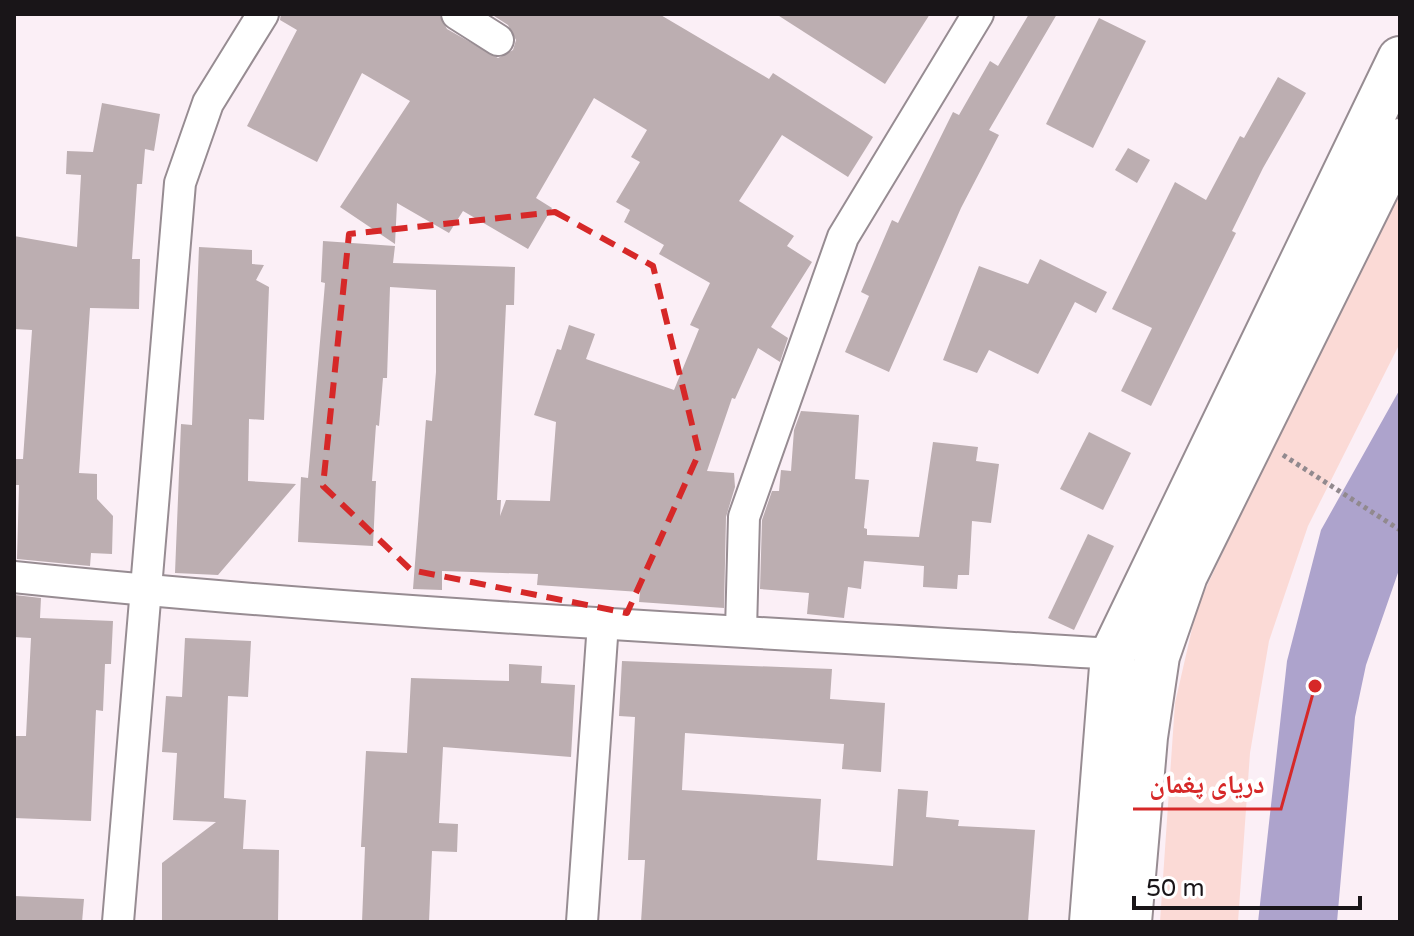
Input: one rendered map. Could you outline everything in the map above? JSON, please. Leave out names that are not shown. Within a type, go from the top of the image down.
[{"type":"main road","points":[[1092,922],[1113,654],[1400,59]]},
{"type":"main road","points":[[1129,922],[1145,737],[1157,656],[1185,575],[1400,141]]},
{"type":"street","points":[[118,922],[180,183],[208,103],[263,14]]},
{"type":"street","points":[[457,14],[498,40]]},
{"type":"street","points":[[741,630],[744,517],[843,237],[978,14]]},
{"type":"street","points":[[14,577],[144,591],[1113,654]]},
{"type":"street","points":[[582,922],[603,623]]},
{"type":"path","points":[[1253,437],[1400,530]]},
{"type":"highlighted area","points":[[555,212],[653,266],[699,453],[627,613],[411,570],[323,486],[349,234]]},
{"type":"shaded area","points":[[1400,178],[1400,343],[1308,526],[1269,641],[1250,753],[1238,922],[1160,922],[1175,703],[1197,607]]},
{"type":"shaded area","points":[[1400,389],[1400,567],[1366,665],[1355,717],[1337,922],[1258,922],[1287,661],[1321,530]]},
{"type":"building","points":[[281,14],[439,14],[447,29],[498,58],[513,50],[516,40],[508,25],[491,14],[659,14],[769,79],[773,73],[873,137],[848,177],[782,135],[739,201],[794,236],[787,246],[812,262],[771,327],[788,338],[780,362],[758,348],[735,399],[732,398],[707,471],[734,473],[735,487],[726,517],[724,608],[639,602],[640,592],[537,585],[538,574],[442,571],[442,590],[413,589],[426,420],[432,421],[436,372],[436,290],[390,287],[387,378],[383,378],[379,426],[376,425],[372,481],[376,481],[373,546],[298,542],[301,477],[308,478],[325,283],[321,282],[323,241],[395,246],[393,263],[515,267],[514,305],[506,305],[497,500],[501,500],[500,516],[506,500],[550,501],[556,422],[534,415],[557,349],[561,350],[569,325],[595,334],[586,359],[674,390],[699,329],[690,325],[710,283],[659,254],[664,245],[624,222],[630,210],[616,202],[640,162],[631,157],[647,130],[594,98],[536,198],[552,208],[528,249],[463,211],[449,233],[397,203],[395,244],[340,207],[410,101],[362,73],[317,162],[247,126],[297,30],[280,20]]},
{"type":"building","points":[[776,14],[930,14],[885,84]]},
{"type":"building","points":[[1029,14],[1057,14],[989,130],[999,135],[961,208],[889,372],[845,352],[869,296],[861,292],[892,220],[898,223],[953,112],[959,115],[990,61],[998,66]]},
{"type":"building","points":[[1099,18],[1146,41],[1093,148],[1046,124]]},
{"type":"building","points":[[1278,77],[1306,93],[1263,168],[1232,231],[1236,233],[1151,406],[1121,391],[1152,328],[1112,309],[1175,182],[1206,200],[1240,136],[1244,138]]},
{"type":"building","points":[[102,103],[160,114],[154,151],[145,149],[142,184],[137,184],[132,259],[140,259],[139,309],[90,308],[79,473],[97,474],[97,499],[113,516],[112,554],[91,553],[90,566],[17,559],[19,485],[14,485],[14,459],[23,459],[32,330],[14,329],[14,236],[77,247],[81,175],[66,174],[67,151],[93,152]]},
{"type":"building","points":[[1128,148],[1150,160],[1137,183],[1115,170]]},
{"type":"building","points":[[199,247],[252,250],[252,264],[264,265],[256,280],[269,287],[264,420],[249,419],[248,481],[296,484],[218,575],[175,573],[181,424],[192,425]]},
{"type":"building","points":[[1040,259],[1107,292],[1096,313],[1075,302],[1038,374],[989,350],[977,373],[943,360],[979,266],[1028,284]]},
{"type":"building","points":[[801,411],[859,415],[855,479],[869,480],[864,528],[867,535],[919,537],[933,442],[978,447],[976,461],[999,464],[991,523],[972,521],[969,575],[958,575],[957,589],[923,587],[924,566],[864,561],[861,589],[848,587],[844,618],[807,614],[809,593],[760,589],[762,520],[772,491],[779,491],[781,470],[791,471],[794,430]]},
{"type":"building","points":[[1089,432],[1131,453],[1103,510],[1060,489]]},
{"type":"building","points":[[1088,534],[1114,546],[1074,630],[1048,618]]},
{"type":"building","points":[[15,595],[41,598],[40,618],[113,621],[111,664],[105,664],[103,711],[96,710],[91,821],[14,818],[14,736],[26,736],[31,638],[14,637]]},
{"type":"building","points":[[185,638],[251,641],[248,697],[228,696],[224,798],[246,800],[243,849],[279,850],[278,922],[162,922],[162,863],[216,822],[173,820],[177,753],[162,752],[166,696],[182,697]]},
{"type":"building","points":[[622,661],[832,669],[830,699],[885,703],[881,772],[842,769],[844,744],[685,733],[682,790],[821,799],[817,860],[893,866],[898,789],[928,791],[926,817],[959,820],[958,826],[1035,830],[1028,922],[641,922],[645,860],[628,860],[635,717],[619,716]]},
{"type":"building","points":[[509,664],[542,666],[541,683],[575,685],[571,757],[443,747],[439,823],[458,824],[457,852],[432,851],[429,922],[362,922],[365,847],[361,847],[366,751],[407,753],[411,678],[509,681]]},
{"type":"building","points":[[14,896],[84,899],[82,922],[14,922]]},
{"type":"place","name":"دریای پغمان","points":[[1315,686]]}]
